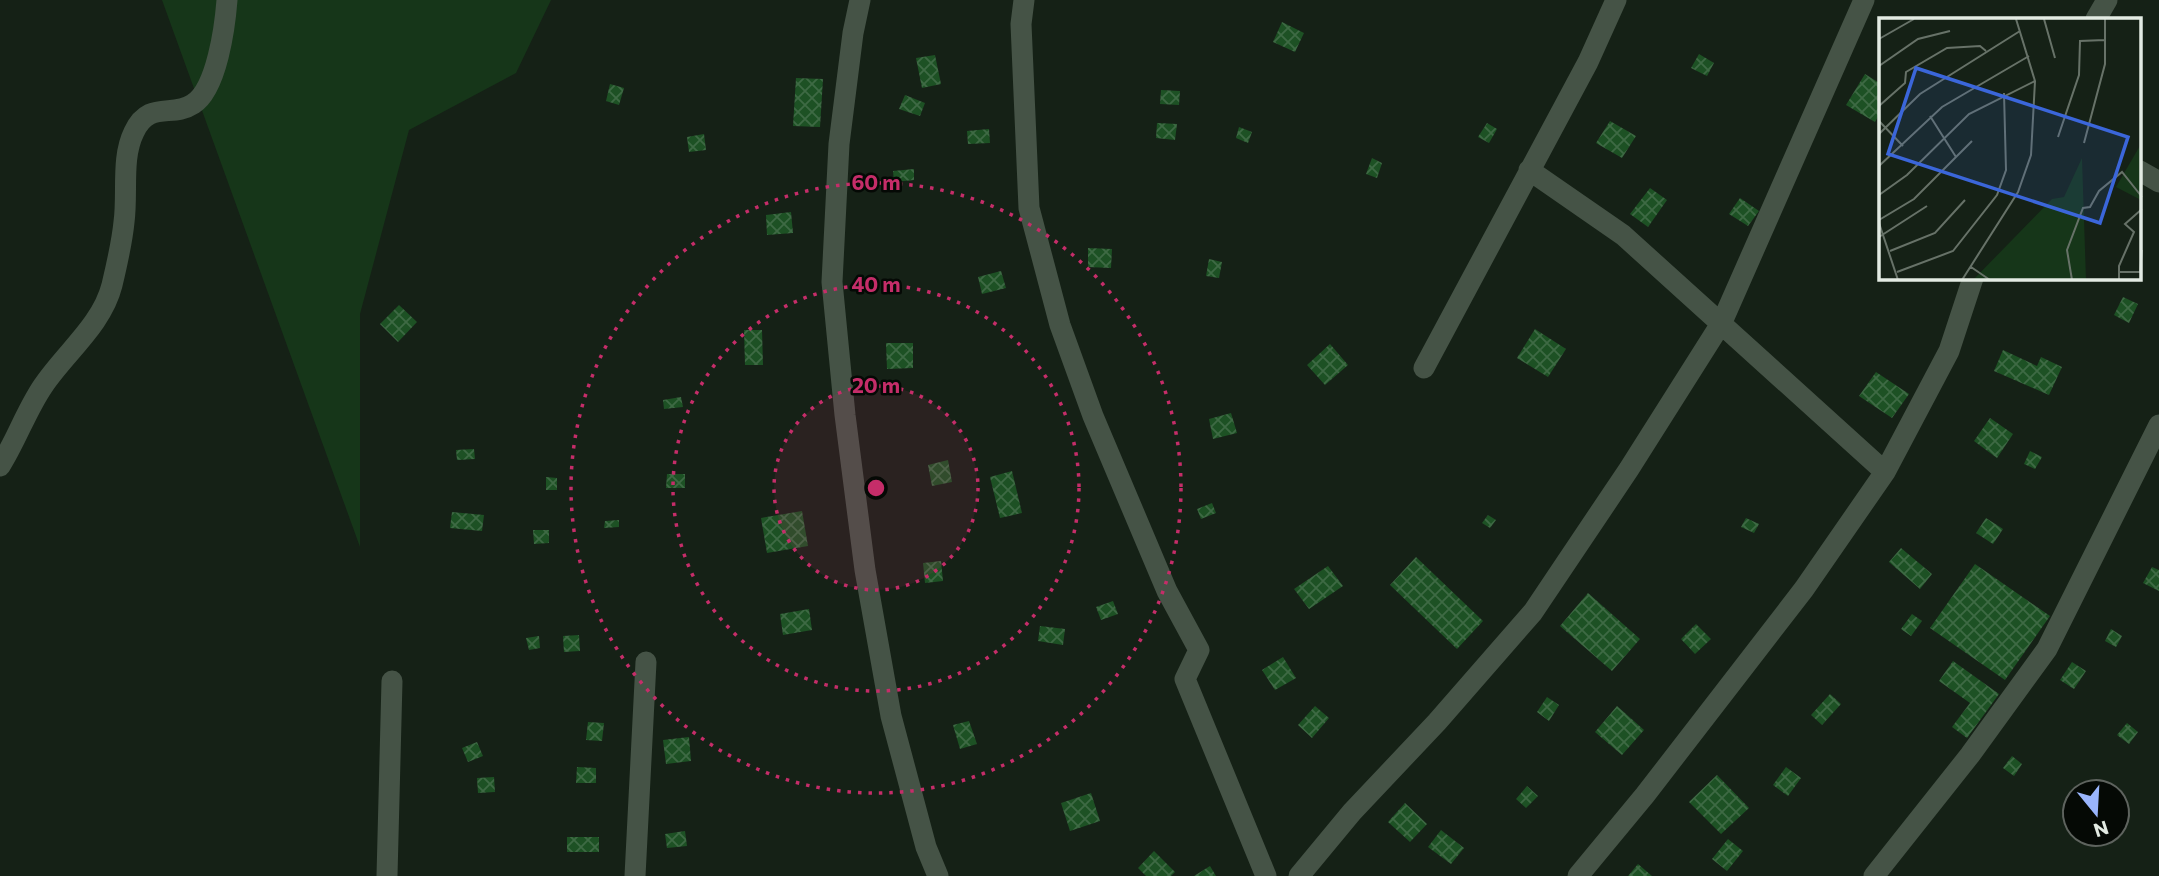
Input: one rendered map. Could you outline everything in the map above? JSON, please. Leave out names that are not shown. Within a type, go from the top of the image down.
[{"type":"street","points":[[0,466],[42,387],[96,318],[111,288],[124,222],[128,151],[132,135],[141,119],[160,110],[194,104],[207,89],[214,70],[227,0]]},
{"type":"street","points":[[860,0],[853,33],[839,144],[832,282],[845,415],[865,570],[891,716],[926,847],[938,876]]},
{"type":"street","points":[[1024,0],[1021,24],[1029,208],[1060,326],[1093,416],[1167,591],[1199,650],[1185,679],[1266,876]]},
{"type":"street","points":[[1424,368],[1588,62],[1616,0]]},
{"type":"street","points":[[1299,876],[1352,812],[1437,722],[1533,612],[1622,480],[1722,322],[1864,0]]},
{"type":"street","points":[[2097,18],[2107,0]]},
{"type":"street","points":[[1529,170],[1623,235],[1885,472]]},
{"type":"street","points":[[2142,172],[2159,182]]},
{"type":"street","points":[[1578,876],[1645,795],[1804,589],[1885,472],[1949,351],[1972,280]]},
{"type":"street","points":[[1874,876],[1970,755],[2047,649],[2159,425]]},
{"type":"street","points":[[635,876],[646,662]]},
{"type":"street","points":[[387,876],[392,681]]},
{"type":"green space","points":[[162,0],[551,0],[516,73],[409,130],[360,314],[360,547]]},
{"type":"building","points":[[1282,22],[1304,33],[1295,52],[1273,42]]},
{"type":"building","points":[[1699,54],[1714,63],[1707,76],[1691,68]]},
{"type":"building","points":[[935,55],[941,84],[922,88],[916,58]]},
{"type":"building","points":[[1865,74],[1879,83],[1879,115],[1875,122],[1846,105]]},
{"type":"building","points":[[796,78],[823,79],[820,127],[793,126]]},
{"type":"building","points":[[610,84],[624,88],[619,105],[606,101]]},
{"type":"building","points":[[1161,90],[1180,91],[1179,105],[1160,104]]},
{"type":"building","points":[[905,95],[925,103],[920,116],[899,109]]},
{"type":"building","points":[[1610,121],[1636,136],[1622,158],[1596,143]]},
{"type":"building","points":[[1157,123],[1177,124],[1175,140],[1156,138]]},
{"type":"building","points":[[1487,123],[1497,129],[1489,143],[1478,137]]},
{"type":"building","points":[[1239,127],[1252,132],[1248,143],[1236,138]]},
{"type":"building","points":[[989,129],[990,143],[968,144],[967,131]]},
{"type":"building","points":[[704,134],[706,150],[689,152],[687,137]]},
{"type":"building","points":[[1372,158],[1382,163],[1377,178],[1366,174]]},
{"type":"building","points":[[914,169],[914,180],[894,182],[893,171]]},
{"type":"building","points":[[1650,188],[1667,200],[1648,227],[1630,214]]},
{"type":"building","points":[[1740,198],[1759,211],[1748,226],[1729,214]]},
{"type":"building","points":[[791,212],[793,233],[767,235],[766,215]]},
{"type":"building","points":[[1088,248],[1112,249],[1111,268],[1088,267]]},
{"type":"building","points":[[1209,259],[1222,262],[1219,278],[1206,276]]},
{"type":"building","points":[[1001,271],[1006,288],[982,294],[978,277]]},
{"type":"building","points":[[2123,297],[2138,304],[2129,323],[2114,315]]},
{"type":"building","points":[[399,305],[417,322],[398,342],[380,324]]},
{"type":"building","points":[[1535,329],[1566,349],[1548,377],[1517,358]]},
{"type":"building","points":[[744,330],[762,330],[763,365],[745,365]]},
{"type":"building","points":[[886,343],[913,343],[913,368],[887,369]]},
{"type":"building","points":[[1330,344],[1348,365],[1325,385],[1307,365]]},
{"type":"building","points":[[2003,350],[2037,366],[2041,357],[2062,367],[2049,395],[1994,371]]},
{"type":"building","points":[[1876,372],[1909,394],[1892,418],[1859,396]]},
{"type":"building","points":[[681,397],[683,407],[664,409],[663,400]]},
{"type":"building","points":[[1231,413],[1237,433],[1213,439],[1209,419]]},
{"type":"building","points":[[1990,418],[2013,434],[1997,458],[1974,441]]},
{"type":"building","points":[[474,449],[475,459],[457,460],[456,450]]},
{"type":"building","points":[[2030,451],[2042,457],[2035,469],[2024,464]]},
{"type":"building","points":[[948,460],[952,482],[932,486],[928,465]]},
{"type":"building","points":[[1012,471],[1022,513],[1000,518],[990,477]]},
{"type":"building","points":[[667,474],[685,474],[685,488],[666,488]]},
{"type":"building","points":[[546,477],[557,478],[557,490],[546,490]]},
{"type":"building","points":[[1212,503],[1216,513],[1201,519],[1197,509]]},
{"type":"building","points":[[802,511],[808,546],[767,553],[761,518]]},
{"type":"building","points":[[452,512],[484,515],[482,531],[450,528]]},
{"type":"building","points":[[1488,515],[1496,520],[1490,528],[1482,523]]},
{"type":"building","points":[[1746,518],[1759,524],[1754,533],[1741,527]]},
{"type":"building","points":[[1986,518],[2003,529],[1993,544],[1976,533]]},
{"type":"building","points":[[619,520],[619,527],[604,528],[605,521]]},
{"type":"building","points":[[533,530],[549,530],[549,543],[534,544]]},
{"type":"building","points":[[1901,548],[1932,574],[1920,589],[1889,562]]},
{"type":"building","points":[[1416,557],[1483,621],[1457,649],[1390,585]]},
{"type":"building","points":[[941,561],[943,581],[925,583],[923,563]]},
{"type":"building","points":[[1975,564],[2050,616],[2005,680],[1930,628]]},
{"type":"building","points":[[1328,566],[1343,586],[1309,609],[1294,589]]},
{"type":"building","points":[[2152,567],[2159,570],[2159,591],[2143,583]]},
{"type":"building","points":[[1588,593],[1640,639],[1612,671],[1560,626]]},
{"type":"building","points":[[1113,601],[1118,614],[1101,620],[1096,607]]},
{"type":"building","points":[[809,609],[812,630],[783,635],[780,614]]},
{"type":"building","points":[[1912,614],[1922,621],[1911,636],[1901,629]]},
{"type":"building","points":[[1696,624],[1711,639],[1695,654],[1681,639]]},
{"type":"building","points":[[1040,626],[1065,629],[1063,645],[1038,641]]},
{"type":"building","points":[[2111,629],[2122,636],[2116,647],[2105,641]]},
{"type":"building","points":[[579,635],[580,651],[564,652],[563,636]]},
{"type":"building","points":[[539,636],[540,648],[529,650],[526,638]]},
{"type":"building","points":[[1283,657],[1296,678],[1275,690],[1262,670]]},
{"type":"building","points":[[1953,661],[1999,694],[1967,738],[1952,727],[1970,703],[1939,681]]},
{"type":"building","points":[[2072,662],[2086,671],[2074,689],[2060,680]]},
{"type":"building","points":[[1830,694],[1841,704],[1822,725],[1811,715]]},
{"type":"building","points":[[1547,697],[1559,705],[1549,721],[1537,712]]},
{"type":"building","points":[[1315,706],[1329,718],[1312,738],[1298,725]]},
{"type":"building","points":[[1617,706],[1644,730],[1622,755],[1595,732]]},
{"type":"building","points":[[969,721],[977,744],[960,749],[953,725]]},
{"type":"building","points":[[588,722],[604,723],[602,741],[586,740]]},
{"type":"building","points":[[2127,723],[2138,732],[2129,744],[2117,735]]},
{"type":"building","points":[[689,737],[691,761],[666,764],[663,740]]},
{"type":"building","points":[[477,742],[483,756],[468,762],[462,748]]},
{"type":"building","points":[[2012,756],[2022,764],[2014,776],[2003,768]]},
{"type":"building","points":[[577,767],[596,768],[596,783],[576,783]]},
{"type":"building","points":[[1786,767],[1801,778],[1788,796],[1773,785]]},
{"type":"building","points":[[1717,775],[1749,808],[1721,834],[1689,802]]},
{"type":"building","points":[[494,777],[495,792],[478,793],[477,778]]},
{"type":"building","points":[[1527,786],[1538,796],[1526,808],[1516,799]]},
{"type":"building","points":[[1091,793],[1100,821],[1070,831],[1061,803]]},
{"type":"building","points":[[1405,803],[1427,824],[1410,842],[1388,822]]},
{"type":"building","points":[[1441,830],[1464,848],[1451,864],[1428,847]]},
{"type":"building","points":[[685,831],[687,846],[667,848],[665,834]]},
{"type":"building","points":[[567,837],[599,837],[599,852],[567,852]]},
{"type":"building","points":[[1728,839],[1743,851],[1727,871],[1712,859]]},
{"type":"building","points":[[1154,851],[1175,872],[1171,876],[1146,876],[1138,868]]},
{"type":"building","points":[[1638,864],[1652,876],[1628,876]]},
{"type":"building","points":[[1210,866],[1216,876],[1194,876]]}]
